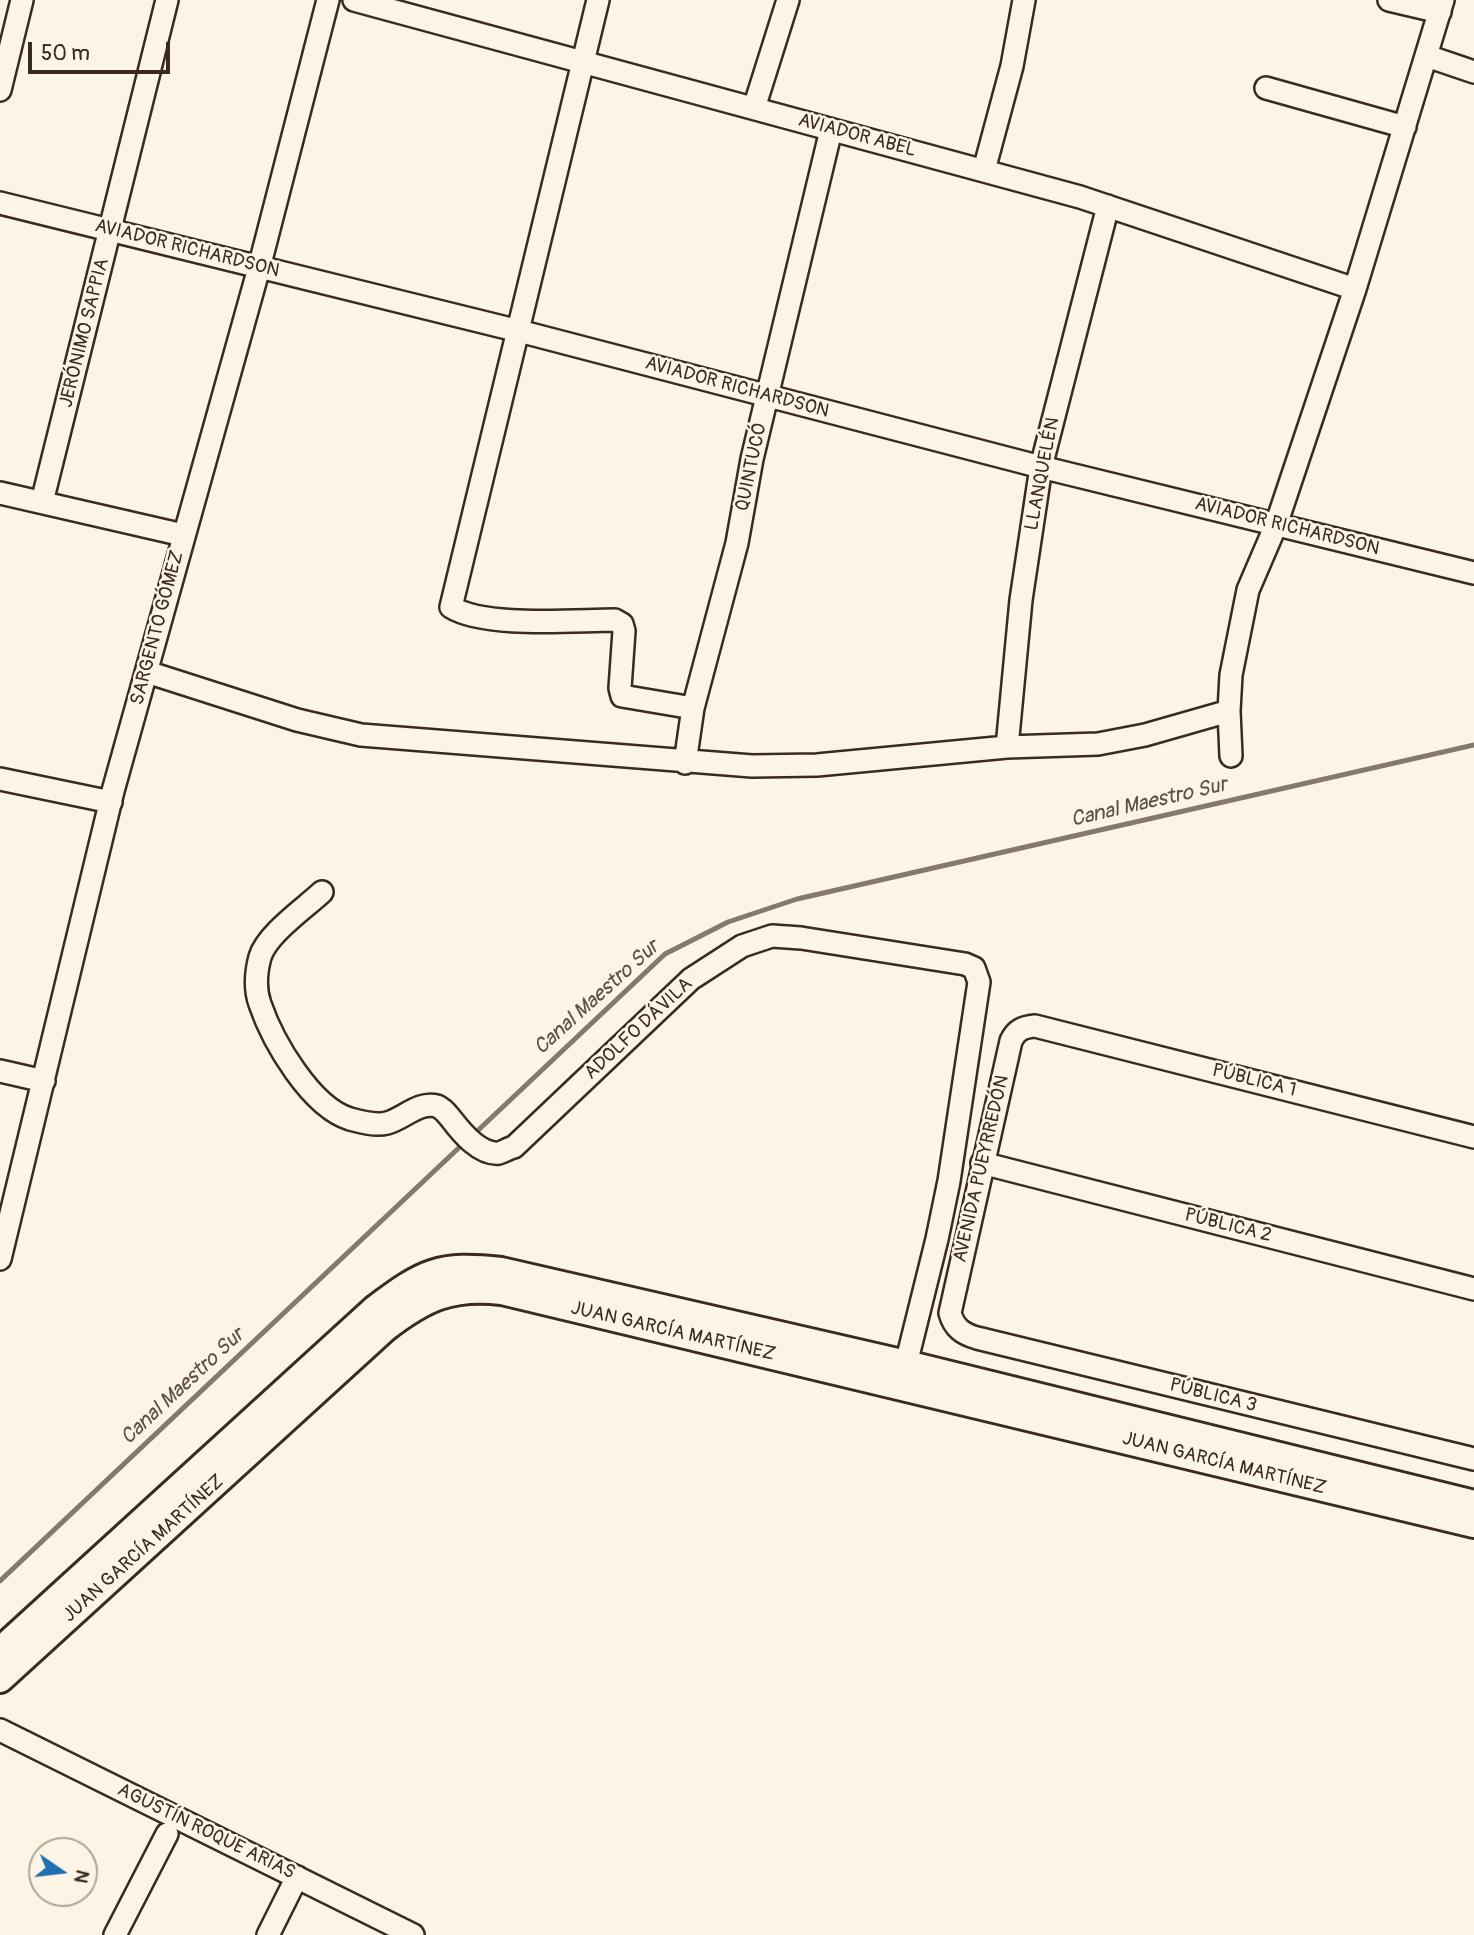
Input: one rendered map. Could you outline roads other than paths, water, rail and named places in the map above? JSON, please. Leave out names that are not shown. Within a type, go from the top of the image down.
[{"type":"main road","name":"JUAN GARCÍA MARTÍNEZ","points":[[0,1651],[375,1309],[406,1286],[437,1271],[470,1268],[501,1271],[906,1364],[1474,1504]]},
{"type":"main road","name":"JUAN GARCÍA MARTÍNEZ","points":[[0,1679],[384,1328],[428,1298],[467,1289],[502,1291],[1474,1524]]},
{"type":"street","points":[[0,90],[22,0]]},
{"type":"street","name":"JERÓNIMO SAPPIA","points":[[42,502],[167,0]]},
{"type":"street","name":"SARGENTO GÓMEZ","points":[[0,1259],[111,802],[259,268],[328,0]]},
{"type":"street","name":"AVIADOR ABEL","points":[[354,0],[984,170],[1108,206],[1355,289]]},
{"type":"street","points":[[598,0],[451,607],[461,613],[494,620],[615,620],[622,624],[624,631],[620,688],[622,696],[693,708]]},
{"type":"street","points":[[754,108],[788,0]]},
{"type":"street","points":[[984,170],[1012,66],[1024,0]]},
{"type":"street","points":[[1231,756],[1231,675],[1248,590],[1276,525],[1355,289],[1442,6],[1389,0]]},
{"type":"street","points":[[1427,56],[1474,72]]},
{"type":"street","points":[[1266,88],[1405,127]]},
{"type":"street","name":"QUINTUCÓ","points":[[685,762],[693,708],[737,543],[752,459],[831,130]]},
{"type":"street","name":"AVIADOR RICHARDSON","points":[[0,203],[519,331],[1041,467],[1474,573]]},
{"type":"street","name":"LLANQUELÉN","points":[[1007,747],[1021,600],[1041,467],[1108,206]]},
{"type":"street","points":[[0,493],[183,535]]},
{"type":"street","points":[[146,672],[297,720],[361,735],[752,766],[817,765],[1007,747],[1076,746],[1123,740],[1229,711]]},
{"type":"street","points":[[0,779],[111,802]]},
{"type":"street","name":"ADOLFO DÁVILA","points":[[322,892],[272,938],[261,955],[256,980],[260,1003],[281,1050],[313,1093],[329,1109],[349,1118],[387,1124],[433,1105],[443,1109],[476,1144],[499,1153],[514,1147],[691,979],[742,946],[772,936],[802,938],[965,964],[974,968],[979,982],[948,1181],[937,1239],[906,1364]]},
{"type":"street","name":"PÚBLICA 1","points":[[1035,1026],[1474,1137]]},
{"type":"street","name":"AVENIDA PUEYRREDÓN","points":[[955,1327],[950,1313],[951,1304],[1011,1041],[1018,1031],[1035,1026]]},
{"type":"street","points":[[0,1071],[44,1081]]},
{"type":"street","name":"PÚBLICA 2","points":[[982,1163],[1474,1289]]},
{"type":"street","name":"PÚBLICA 3","points":[[955,1327],[977,1338],[1474,1459]]},
{"type":"street","name":"AGUSTÍN ROQUE ARIAS","points":[[0,1730],[413,1935]]},
{"type":"street","points":[[115,1935],[167,1834]]},
{"type":"street","points":[[268,1935],[297,1877]]},
{"type":"waterway","name":"Canal Maestro Sur","points":[[472,1136],[665,954],[728,922],[797,899],[1474,745]]},
{"type":"waterway","name":"Canal Maestro Sur","points":[[0,1581],[465,1142]]}]
